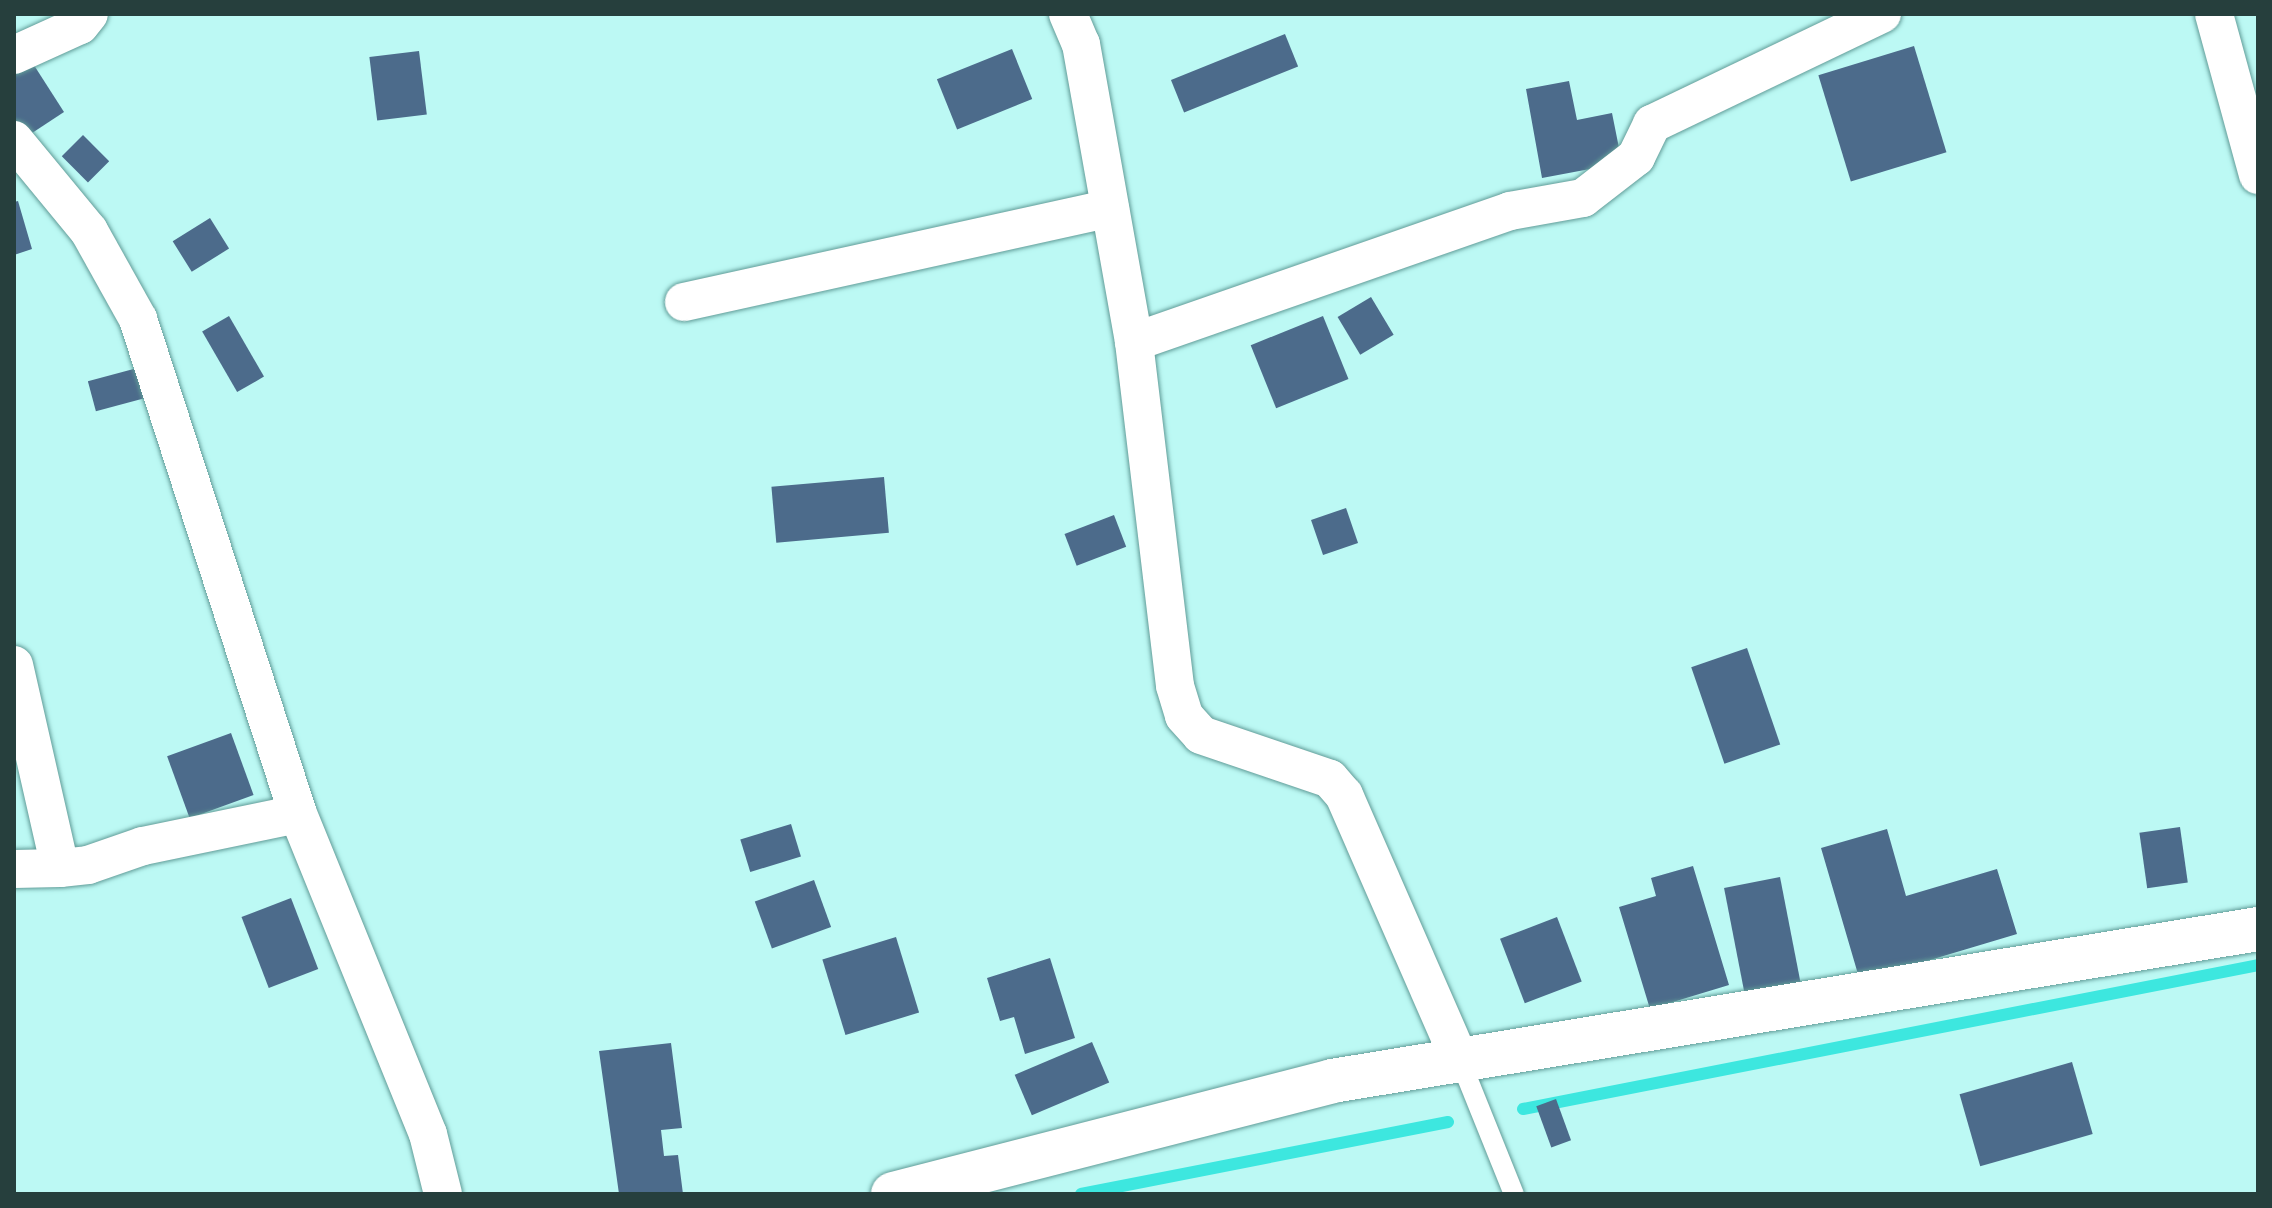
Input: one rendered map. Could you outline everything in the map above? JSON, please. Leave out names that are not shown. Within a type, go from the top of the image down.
[{"type":"main road","points":[[893,1194],[1332,1081],[2258,929]]},
{"type":"street","points":[[14,55],[80,25],[89,14]]},
{"type":"street","points":[[1068,14],[1081,44],[1134,342],[1175,686],[1184,716],[1201,735],[1330,779],[1344,795],[1460,1060]]},
{"type":"street","points":[[1134,342],[1510,211],[1583,198],[1636,157],[1652,124],[1882,14]]},
{"type":"street","points":[[2214,14],[2258,175]]},
{"type":"street","points":[[14,140],[89,231],[138,319],[298,814],[428,1134],[443,1194]]},
{"type":"street","points":[[684,302],[1110,208]]},
{"type":"street","points":[[14,665],[60,868]]},
{"type":"street","points":[[14,869],[88,865],[143,846],[298,814]]},
{"type":"lane","points":[[1460,1060],[1514,1194]]},
{"type":"building","points":[[1285,34],[1298,66],[1184,113],[1171,80]]},
{"type":"building","points":[[1914,46],[1946,152],[1851,181],[1818,75]]},
{"type":"building","points":[[1012,49],[1032,99],[957,129],[937,79]]},
{"type":"building","points":[[419,51],[427,115],[377,121],[369,57]]},
{"type":"building","points":[[30,59],[64,112],[26,137],[14,118],[14,70]]},
{"type":"building","points":[[1569,81],[1577,120],[1612,113],[1622,163],[1542,178],[1526,89]]},
{"type":"building","points":[[83,135],[109,161],[88,182],[62,156]]},
{"type":"building","points":[[18,201],[32,249],[14,255],[14,202]]},
{"type":"building","points":[[210,218],[229,249],[192,272],[173,241]]},
{"type":"building","points":[[1371,297],[1394,335],[1360,355],[1338,317]]},
{"type":"building","points":[[229,316],[264,377],[237,392],[202,332]]},
{"type":"building","points":[[1323,316],[1348,379],[1276,408],[1251,345]]},
{"type":"building","points":[[141,367],[149,397],[96,411],[88,381]]},
{"type":"building","points":[[884,477],[889,533],[776,543],[771,487]]},
{"type":"building","points":[[1346,508],[1358,543],[1323,555],[1311,520]]},
{"type":"building","points":[[1114,515],[1126,547],[1077,566],[1065,534]]},
{"type":"building","points":[[1747,648],[1780,744],[1724,764],[1691,667]]},
{"type":"building","points":[[231,733],[254,795],[190,818],[167,756]]},
{"type":"building","points":[[791,824],[801,857],[750,872],[740,839]]},
{"type":"building","points":[[2180,827],[2188,882],[2147,888],[2139,833]]},
{"type":"building","points":[[1887,829],[1906,896],[1997,869],[2017,934],[1860,981],[1821,848]]},
{"type":"building","points":[[1693,866],[1729,985],[1650,1009],[1619,907],[1656,896],[1651,878]]},
{"type":"building","points":[[1780,877],[1803,994],[1747,1005],[1724,888]]},
{"type":"building","points":[[814,880],[831,927],[772,949],[755,902]]},
{"type":"building","points":[[291,898],[318,969],[269,988],[242,917]]},
{"type":"building","points":[[1557,917],[1582,981],[1525,1003],[1500,939]]},
{"type":"building","points":[[896,937],[919,1013],[845,1035],[822,960]]},
{"type":"building","points":[[1050,958],[1075,1038],[1025,1054],[1014,1017],[1000,1021],[987,978]]},
{"type":"building","points":[[1092,1042],[1109,1083],[1032,1115],[1015,1075]]},
{"type":"building","points":[[671,1043],[682,1128],[661,1130],[664,1156],[678,1155],[683,1194],[619,1194],[599,1051]]},
{"type":"building","points":[[2072,1062],[2093,1134],[1980,1166],[1960,1094]]},
{"type":"building","points":[[1556,1099],[1571,1140],[1551,1148],[1536,1106]]},
{"type":"waterway","points":[[1523,1109],[2258,965]]},
{"type":"waterway","points":[[1081,1194],[1448,1122]]}]
